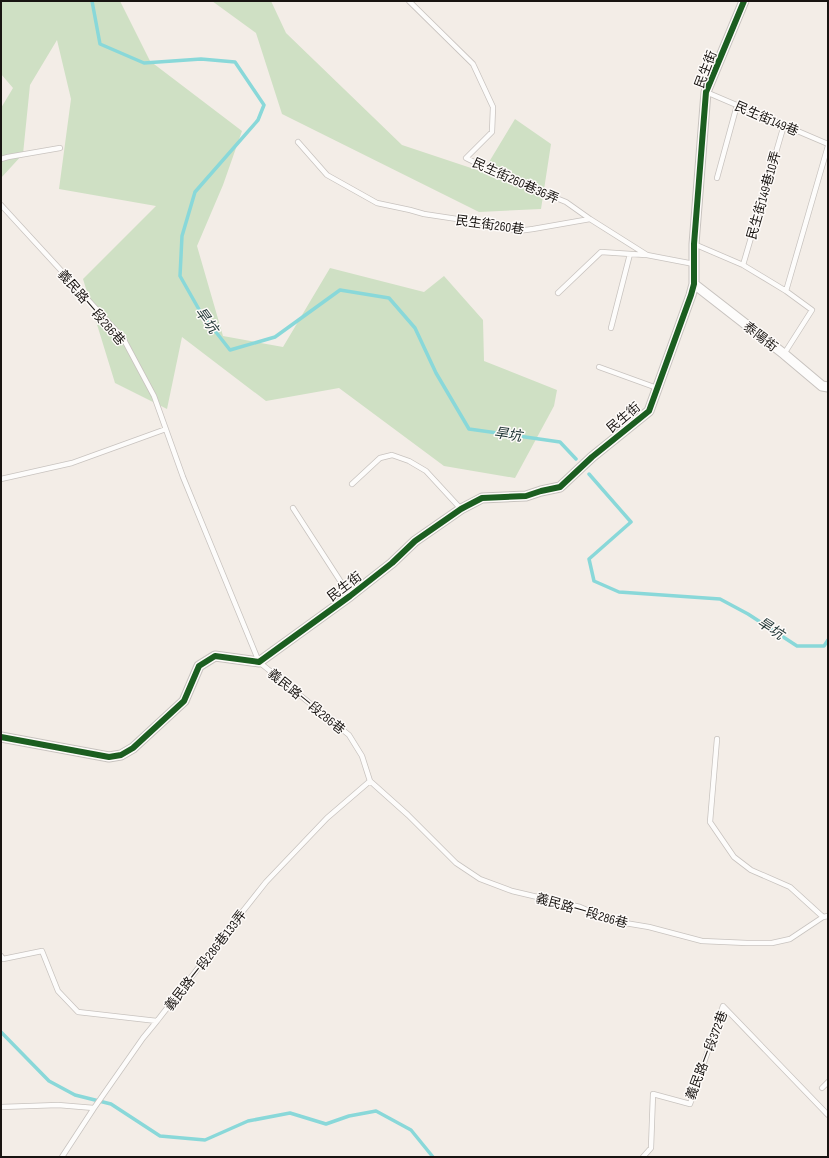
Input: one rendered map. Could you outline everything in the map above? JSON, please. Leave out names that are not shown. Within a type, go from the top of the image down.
[{"type":"street","name":"民生街","points":[[259,662],[350,596],[392,563],[414,541],[461,509],[482,498],[526,496],[560,487],[592,457],[649,411],[694,284],[694,244],[706,92],[744,1]]},
{"type":"street","name":"泰陽街","points":[[694,284],[784,354],[822,386],[828,387]]},
{"type":"street","points":[[1,737],[109,757],[121,755],[133,748],[184,701],[199,666],[215,656],[259,662]]},
{"type":"lane","name":"民生街260巷36弄","points":[[409,1],[473,64],[493,107],[492,132],[466,158],[509,179],[566,202],[590,219]]},
{"type":"lane","name":"民生街149巷","points":[[706,92],[828,145]]},
{"type":"lane","points":[[717,178],[737,105]]},
{"type":"lane","name":"民生街149巷10弄","points":[[743,265],[784,125]]},
{"type":"lane","name":"民生街260巷","points":[[298,142],[327,175],[377,203],[424,214],[490,224],[518,230],[533,229],[590,219]]},
{"type":"lane","points":[[786,291],[828,145]]},
{"type":"lane","points":[[1,159],[60,148]]},
{"type":"lane","name":"義民路一段286巷","points":[[1,205],[123,338],[154,396],[183,477],[259,662],[349,735],[362,756],[370,781],[408,815],[456,863],[480,879],[512,891],[580,907],[613,921],[649,927],[702,941],[772,943],[790,939],[826,917]]},
{"type":"lane","points":[[590,219],[647,255]]},
{"type":"lane","points":[[694,244],[743,265],[786,291],[812,310],[784,354]]},
{"type":"lane","points":[[558,293],[600,252],[647,255],[694,264]]},
{"type":"lane","points":[[611,328],[630,254]]},
{"type":"lane","points":[[599,367],[657,388]]},
{"type":"lane","points":[[1,479],[72,463],[166,429]]},
{"type":"lane","points":[[352,484],[380,458],[392,455],[409,461],[426,471],[461,509]]},
{"type":"lane","points":[[293,508],[350,596]]},
{"type":"lane","points":[[717,739],[710,822],[734,858],[750,870],[790,887],[826,917]]},
{"type":"lane","name":"義民路一段286巷133弄","points":[[62,1157],[143,1038],[158,1021],[266,882],[326,818],[370,781]]},
{"type":"lane","points":[[1,956],[3,959],[42,951],[58,991],[78,1012],[158,1021]]},
{"type":"lane","name":"義民路一段372巷","points":[[643,1157],[651,1148],[653,1094],[690,1104],[723,1006],[828,1115]]},
{"type":"lane","points":[[822,1088],[828,1082]]},
{"type":"lane","points":[[1,1107],[58,1105],[95,1107]]},
{"type":"green space","points":[[1,1],[120,1],[150,61],[242,131],[223,185],[197,246],[223,336],[283,347],[330,268],[424,292],[444,276],[483,320],[484,361],[557,390],[554,406],[515,478],[444,466],[339,388],[266,401],[182,337],[167,409],[115,383],[83,279],[156,206],[59,189],[71,99],[57,40],[30,85],[23,154],[1,178],[1,108],[13,88],[1,74]]},
{"type":"green space","points":[[212,1],[271,1],[286,33],[402,145],[483,172],[515,119],[551,144],[541,209],[479,212],[282,114],[256,33]]},
{"type":"waterway","name":"旱坑","points":[[92,1],[100,44],[144,63],[201,59],[235,62],[264,105],[258,120],[195,192],[182,236],[180,276],[201,313],[230,350],[275,337],[340,290],[389,298],[415,328],[436,373],[469,429],[560,442],[576,459]]},
{"type":"waterway","name":"旱坑","points":[[589,474],[631,522],[589,559],[594,581],[619,592],[720,599],[748,614],[797,646],[824,646],[828,640]]},
{"type":"waterway","points":[[1,1032],[49,1081],[75,1095],[111,1104],[160,1136],[205,1140],[248,1121],[290,1113],[326,1124],[349,1116],[376,1111],[411,1130],[433,1157]]},
{"type":"cycle path","points":[[1,737],[109,757],[121,755],[133,748],[184,701],[199,666],[215,656],[259,662],[350,596],[392,563],[415,541],[461,509],[482,498],[526,496],[560,487],[592,457],[649,411],[694,284],[694,244],[706,92],[744,1]]}]
